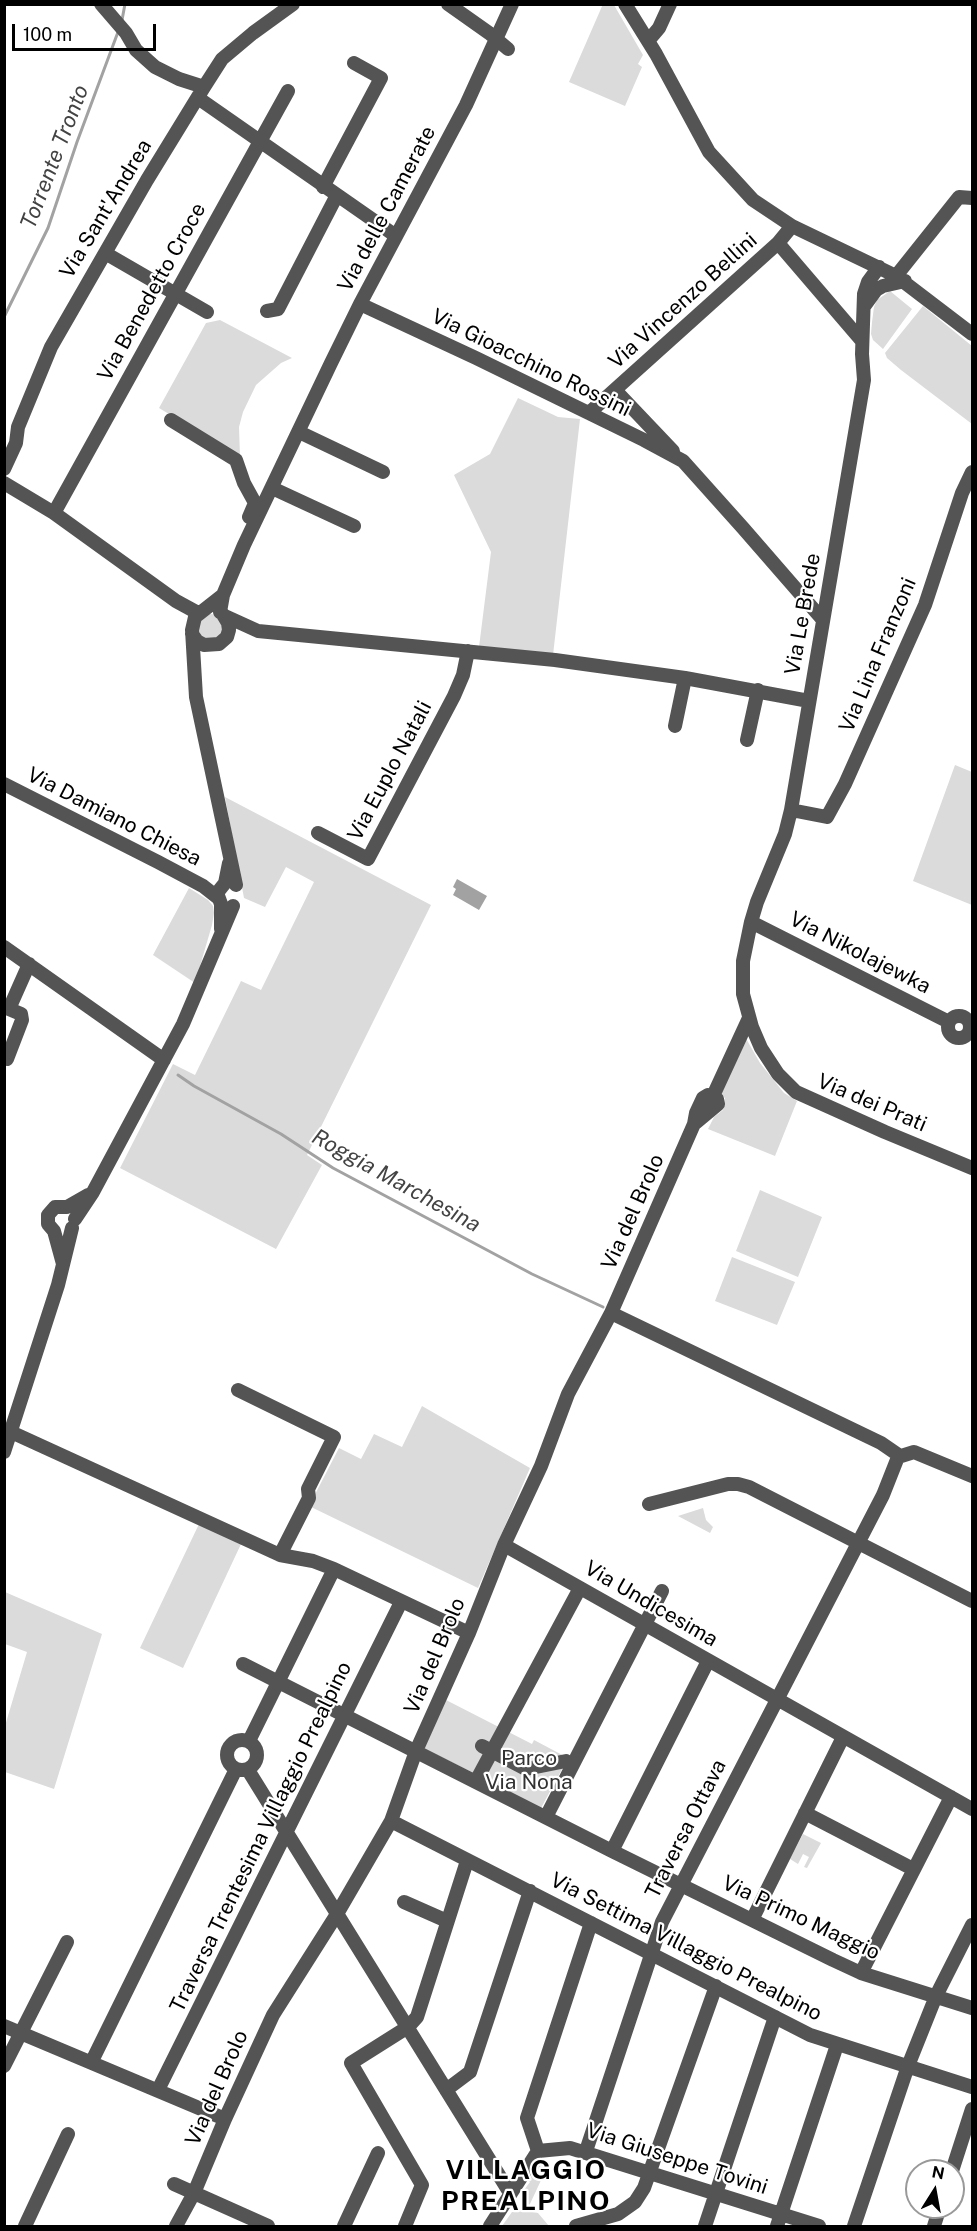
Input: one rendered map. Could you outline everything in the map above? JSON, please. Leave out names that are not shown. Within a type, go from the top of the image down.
[{"type":"street","name":"Via Sant'Andrea","points":[[4,469],[16,443],[18,428],[51,347],[147,180],[222,59],[293,4]]},
{"type":"street","points":[[448,4],[508,49]]},
{"type":"street","name":"Via delle Camerate","points":[[226,637],[229,630],[223,614],[223,595],[360,304],[466,105],[512,4]]},
{"type":"street","points":[[625,4],[709,152],[753,200],[812,237],[858,256],[900,279],[972,334]]},
{"type":"street","points":[[648,41],[659,28],[670,4]]},
{"type":"street","points":[[101,5],[122,28],[136,50],[155,67],[201,93],[259,142],[396,236]]},
{"type":"street","points":[[323,187],[381,78],[354,63]]},
{"type":"street","name":"Via Benedetto Croce","points":[[54,513],[288,91]]},
{"type":"street","points":[[267,311],[278,309],[336,197]]},
{"type":"street","points":[[868,297],[900,279],[959,197],[972,198]]},
{"type":"street","name":"Via Vincenzo Bellini","points":[[774,214],[778,243]]},
{"type":"street","name":"Via Vincenzo Bellini","points":[[589,413],[778,243],[792,226]]},
{"type":"street","name":"Via Vincenzo Bellini","points":[[778,243],[812,237]]},
{"type":"street","points":[[778,243],[862,341]]},
{"type":"street","points":[[105,253],[207,312]]},
{"type":"street","name":"Via Le Brede","points":[[858,256],[868,297]]},
{"type":"street","name":"Via Le Brede","points":[[752,922],[757,902],[785,834],[791,810],[864,380],[862,341],[868,282],[879,267]]},
{"type":"street","name":"Via Gioacchino Rossini","points":[[360,304],[589,413],[683,462]]},
{"type":"street","name":"Via Gioacchino Rossini","points":[[616,391],[743,528],[823,620]]},
{"type":"street","points":[[171,420],[236,460],[251,458]]},
{"type":"street","points":[[298,432],[382,472]]},
{"type":"street","points":[[225,564],[255,503],[244,483],[236,460]]},
{"type":"street","name":"Via Lina Franzoni","points":[[791,810],[827,817],[845,784],[925,605],[962,493],[972,472]]},
{"type":"street","points":[[272,488],[354,526]]},
{"type":"street","points":[[5,491],[28,498],[54,513],[176,601],[200,612],[211,609],[258,631]]},
{"type":"street","name":"Via delle Camerate","points":[[72,1218],[93,1192],[183,1024],[221,934],[230,858],[196,697],[192,630],[200,612],[223,595]]},
{"type":"street","points":[[176,601],[200,644],[208,646],[219,644],[226,637],[258,631],[555,660],[685,678],[809,701]]},
{"type":"street","points":[[194,670],[208,646]]},
{"type":"street","name":"Via Euplo Natali","points":[[318,833],[368,859],[454,696],[463,675],[468,651]]},
{"type":"street","points":[[675,726],[685,678]]},
{"type":"street","points":[[747,740],[758,690]]},
{"type":"street","name":"Via Damiano Chiesa","points":[[4,784],[203,886],[225,894]]},
{"type":"street","name":"Via dei Prati","points":[[752,922],[743,961],[743,994],[749,1018],[767,1060],[778,1074],[796,1092],[885,1132],[972,1165]]},
{"type":"street","name":"Via Nikolajewka","points":[[752,922],[949,1022]]},
{"type":"street","points":[[4,947],[164,1060]]},
{"type":"street","points":[[7,1059],[22,1020],[21,1014],[7,1008],[29,964]]},
{"type":"street","name":"Via del Brolo","points":[[176,2226],[194,2193],[273,2015],[337,1914],[391,1821],[416,1751],[469,1633],[504,1545],[541,1466],[568,1394],[611,1313],[694,1124],[718,1104],[717,1099],[713,1096],[749,1018]]},
{"type":"street","points":[[63,1266],[54,1231],[47,1221],[50,1212],[59,1206],[72,1218]]},
{"type":"street","points":[[54,1231],[66,1233],[72,1218]]},
{"type":"street","points":[[4,1452],[63,1266],[72,1218]]},
{"type":"street","points":[[611,1313],[881,1443],[897,1454],[898,1460],[914,1452],[972,1476]]},
{"type":"street","points":[[238,1390],[334,1437],[308,1489],[309,1498],[280,1555]]},
{"type":"street","points":[[11,1432],[280,1555],[313,1561],[334,1569],[469,1633]]},
{"type":"street","name":"Traversa Ottava","points":[[586,2151],[662,1922],[898,1460]]},
{"type":"street","points":[[649,1504],[728,1484],[749,1487],[972,1602]]},
{"type":"street","name":"Via Undicesima","points":[[504,1545],[972,1809]]},
{"type":"street","points":[[249,1741],[334,1569]]},
{"type":"street","points":[[476,1781],[488,1749],[504,1728],[580,1588]]},
{"type":"street","points":[[546,1816],[662,1591]]},
{"type":"street","name":"Traversa Trentesima Villaggio Prealpino","points":[[158,2090],[401,1602]]},
{"type":"street","points":[[612,1851],[708,1661]]},
{"type":"street","name":"Via Primo Maggio","points":[[243,1664],[612,1851],[861,1973],[972,2007]]},
{"type":"street","points":[[752,1920],[843,1737]]},
{"type":"street","points":[[92,2061],[242,1769],[255,1763],[256,1749],[249,1741],[240,1740],[231,1744],[227,1758],[242,1769],[286,1833],[510,2193]]},
{"type":"street","points":[[488,1749],[526,1769],[566,1761]]},
{"type":"street","points":[[861,1973],[951,1797]]},
{"type":"street","points":[[805,1813],[913,1869]]},
{"type":"street","name":"Via Settima Villaggio Prealpino","points":[[391,1821],[810,2035],[972,2087]]},
{"type":"street","points":[[410,2224],[422,2185],[351,2063],[408,2027],[417,2017],[467,1861]]},
{"type":"street","points":[[446,2090],[470,2072],[530,1891]]},
{"type":"street","points":[[405,1902],[447,1921]]},
{"type":"street","points":[[490,2226],[538,2151],[527,2118],[591,1923]]},
{"type":"street","points":[[854,2226],[908,2066],[936,1996],[972,1925]]},
{"type":"street","points":[[4,2066],[67,1942]]},
{"type":"street","points":[[576,2226],[618,2214],[635,2202],[651,2172],[716,1986]]},
{"type":"street","points":[[705,2226],[775,2017]]},
{"type":"street","points":[[4,2026],[92,2061],[225,2119]]},
{"type":"street","points":[[779,2220],[837,2045]]},
{"type":"street","points":[[956,2159],[972,2109]]},
{"type":"street","points":[[25,2226],[68,2134]]},
{"type":"street","name":"Via Giuseppe Tovini","points":[[538,2151],[570,2148],[586,2151],[716,2193],[779,2220],[819,2226]]},
{"type":"street","points":[[344,2226],[378,2153]]},
{"type":"street","points":[[174,2184],[241,2221],[268,2226]]},
{"type":"green space","points":[[603,4],[614,5],[643,55],[638,64],[642,67],[625,106],[569,82]]},
{"type":"green space","points":[[890,291],[912,309],[883,349],[873,340],[872,322],[877,300]]},
{"type":"green space","points":[[923,306],[972,346],[972,424],[887,358],[885,353]]},
{"type":"green space","points":[[220,320],[292,358],[281,363],[256,385],[243,412],[239,427],[240,457],[159,408],[206,323]]},
{"type":"green space","points":[[518,398],[558,417],[580,419],[553,655],[479,647],[491,552],[454,475],[490,454]]},
{"type":"green space","points":[[210,614],[219,618],[223,627],[219,636],[210,640],[201,636],[197,627],[201,618]]},
{"type":"green space","points":[[955,765],[972,772],[972,905],[913,881]]},
{"type":"green space","points":[[225,797],[431,905],[307,1155],[322,1165],[276,1249],[120,1168],[173,1064],[195,1075],[241,981],[261,990],[314,882],[286,867],[265,907],[244,898]]},
{"type":"green space","points":[[189,888],[208,900],[213,906],[214,913],[195,983],[153,955]]},
{"type":"green space","points":[[744,1035],[760,1063],[784,1093],[797,1101],[775,1156],[708,1129],[714,1117],[723,1110],[725,1098],[719,1093]]},
{"type":"green space","points":[[760,1190],[822,1217],[798,1277],[736,1251]]},
{"type":"green space","points":[[732,1257],[795,1282],[777,1325],[715,1301]]},
{"type":"green space","points":[[422,1406],[530,1468],[478,1588],[309,1506],[339,1448],[361,1459],[374,1434],[402,1447]]},
{"type":"green space","points":[[703,1508],[706,1520],[713,1527],[710,1533],[678,1516]]},
{"type":"green space","points":[[199,1524],[241,1544],[183,1668],[140,1648]]},
{"type":"green space","points":[[5,1592],[102,1634],[54,1789],[5,1772],[5,1726],[27,1652],[5,1644]]},
{"type":"green space","name":"Parco Via Nona","points":[[446,1700],[532,1744],[534,1740],[568,1758],[541,1808],[424,1748]]},
{"type":"green space","points":[[803,1834],[821,1843],[807,1868],[804,1867],[809,1857],[803,1854],[798,1864],[790,1859]]},
{"type":"green space","points":[[539,2161],[543,2176],[529,2206],[521,2194],[530,2182],[524,2177]]},
{"type":"green space","points":[[512,2212],[538,2213],[549,2226],[502,2226]]},
{"type":"shaded area","points":[[457,879],[487,896],[479,910],[453,895],[456,889],[453,887]]},
{"type":"waterway","name":"Torrente Tronto","points":[[122,20],[125,4]]},
{"type":"waterway","name":"Torrente Tronto","points":[[4,317],[48,228],[118,32]]},
{"type":"waterway","name":"Roggia Marchesina","points":[[178,1075],[281,1134],[333,1168],[532,1274],[603,1307]]},
{"type":"district","name":"VILLAGGIO PREALPINO","points":[[526,2186]]}]
